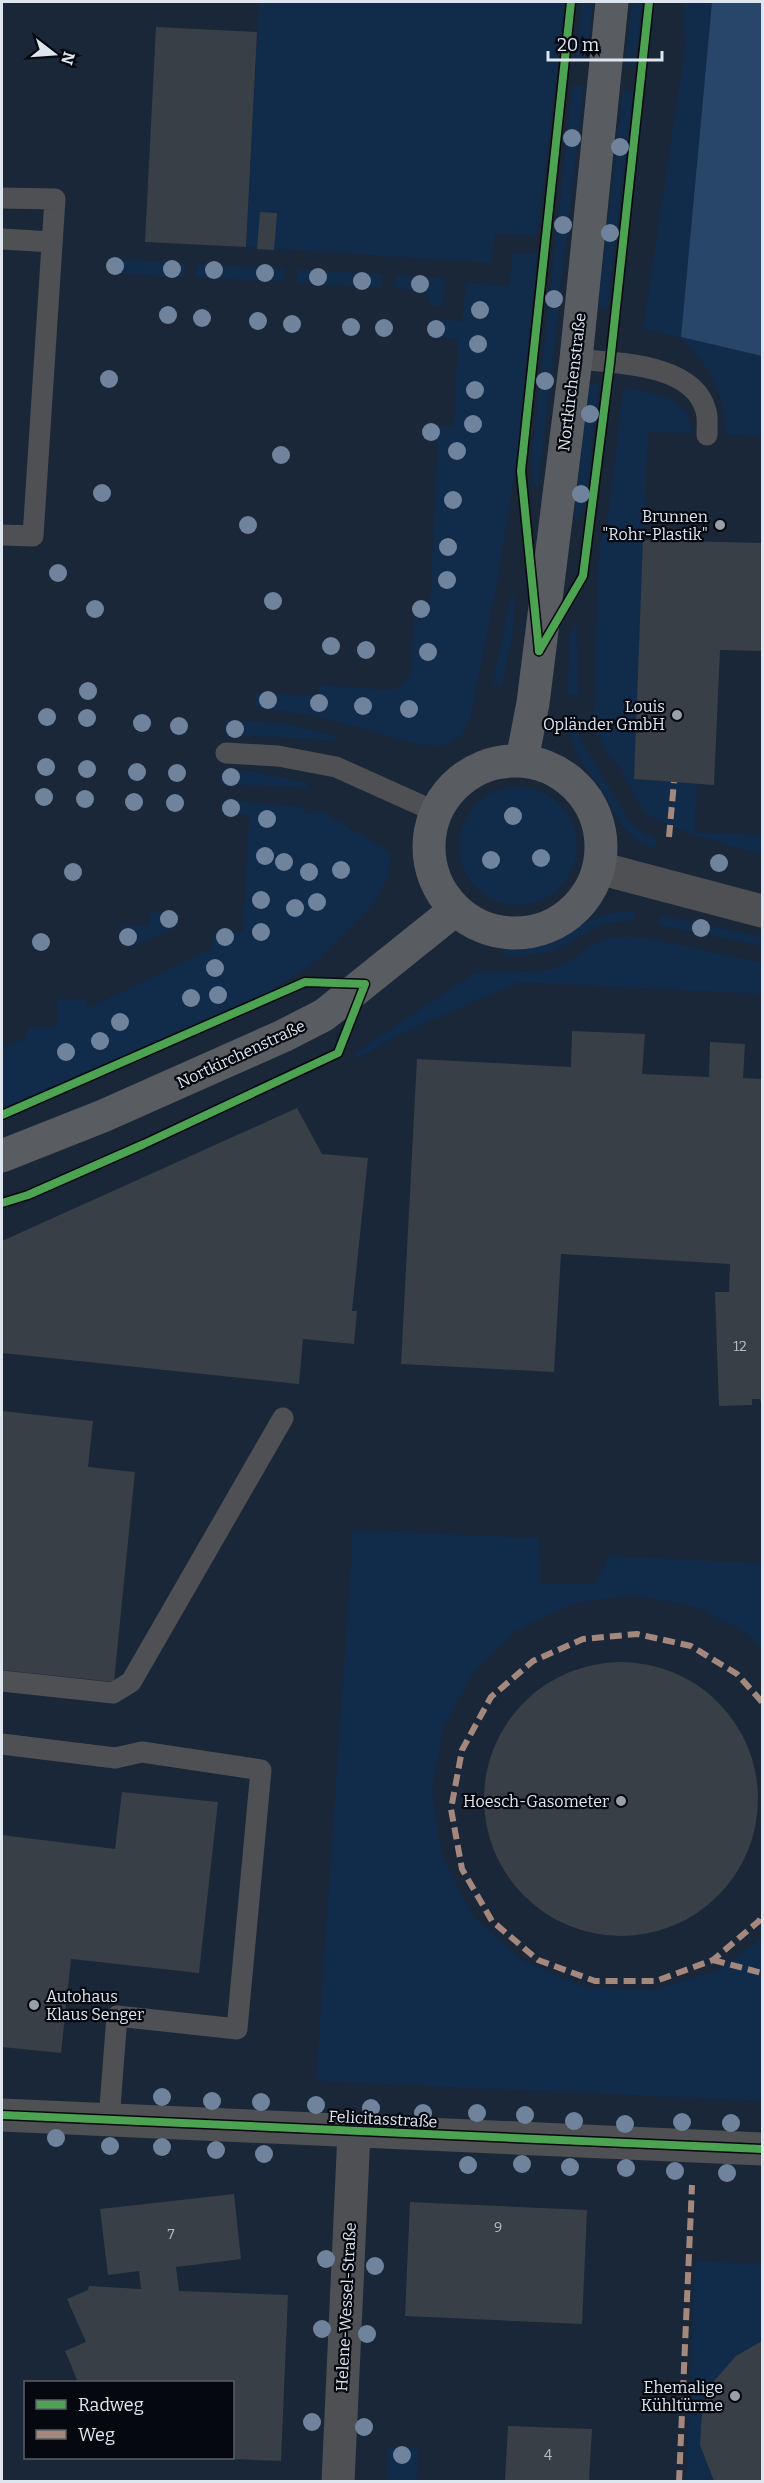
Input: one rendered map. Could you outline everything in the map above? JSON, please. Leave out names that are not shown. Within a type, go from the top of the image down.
[{"type":"main road","name":"Nortkirchenstraße","points":[[522,760],[533,703],[576,358],[612,2]]},
{"type":"main road","points":[[522,760],[546,766],[568,778],[585,796],[597,818],[601,843],[599,868],[589,891],[573,911],[551,926],[526,933],[501,933],[476,925],[455,910],[439,889],[430,864],[429,837],[436,812],[450,789],[471,772],[495,762],[522,760]]},
{"type":"main road","name":"Nortkirchenstraße","points":[[2,1156],[125,1107],[284,1036],[324,1015],[455,910]]},
{"type":"street","points":[[599,868],[762,911]]},
{"type":"street","name":"Felicitasstraße","points":[[2,2115],[762,2149]]},
{"type":"street","name":"Helene-Wessel-Straße","points":[[338,2481],[354,2132]]},
{"type":"lane","points":[[2,198],[55,199],[33,536],[2,535]]},
{"type":"lane","points":[[2,239],[52,242]]},
{"type":"lane","points":[[576,358],[659,370],[682,380],[697,393],[706,411],[707,435]]},
{"type":"lane","points":[[226,753],[278,756],[336,767],[436,812]]},
{"type":"lane","points":[[2,1681],[112,1693],[131,1682],[283,1418]]},
{"type":"lane","points":[[2,1744],[115,1758],[142,1752],[261,1770],[237,2029],[117,2016],[110,2120]]},
{"type":"shaded area","points":[[2,2],[762,2],[762,2481],[2,2482]]},
{"type":"shaded area","points":[[259,2],[565,2],[537,236],[495,234],[491,263],[246,247]]},
{"type":"shaded area","points":[[582,2],[593,2],[586,61],[576,60]]},
{"type":"shaded area","points":[[632,2],[642,2],[635,66],[625,65]]},
{"type":"shaded area","points":[[683,2],[712,2],[681,337],[643,329],[685,48]]},
{"type":"shaded area","points":[[712,2],[762,2],[762,356],[681,337]]},
{"type":"shaded area","points":[[573,85],[584,86],[538,487],[533,486],[532,454]]},
{"type":"shaded area","points":[[623,90],[633,92],[607,310],[598,308]]},
{"type":"shaded area","points":[[512,254],[537,254],[516,465],[499,572],[470,719],[459,737],[444,746],[422,745],[315,716],[255,707],[256,694],[318,695],[320,685],[393,690],[403,685],[411,673],[414,603],[430,603],[438,441],[424,440],[425,425],[454,427],[458,340],[431,337],[431,319],[462,321],[466,283],[509,286]]},
{"type":"shaded area","points":[[110,259],[185,263],[184,277],[109,273]]},
{"type":"shaded area","points":[[197,264],[285,269],[284,282],[196,277]]},
{"type":"shaded area","points":[[298,269],[382,274],[382,288],[298,283]]},
{"type":"shaded area","points":[[396,275],[445,278],[443,306],[430,306],[430,297],[421,290],[395,289]]},
{"type":"shaded area","points":[[681,337],[762,356],[762,436],[726,435],[722,401],[709,370]]},
{"type":"shaded area","points":[[589,383],[599,384],[586,500],[579,520],[574,519]]},
{"type":"shaded area","points":[[623,387],[657,394],[677,403],[690,420],[692,433],[648,432],[634,779],[697,783],[694,832],[762,835],[762,855],[690,834],[649,816],[640,806],[621,769],[607,753],[594,727],[598,565],[600,542],[609,509]]},
{"type":"shaded area","points":[[511,595],[515,596],[513,630],[502,686],[493,684]]},
{"type":"shaded area","points":[[573,625],[577,625],[578,696],[568,694],[569,641]]},
{"type":"shaded area","points":[[568,719],[578,720],[580,739],[628,819],[642,832],[657,840],[654,849],[636,839],[618,819],[576,751]]},
{"type":"shaded area","points":[[225,720],[288,724],[337,736],[336,741],[233,735],[226,733]]},
{"type":"shaded area","points":[[228,770],[256,772],[308,783],[307,788],[221,784],[222,775]]},
{"type":"shaded area","points":[[518,787],[551,797],[567,813],[577,846],[567,879],[551,895],[518,905],[485,895],[469,879],[459,846],[469,813],[485,797]]},
{"type":"shaded area","points":[[221,800],[305,807],[305,813],[323,812],[390,852],[389,876],[373,904],[314,963],[272,990],[2,1109],[2,1047],[25,1039],[27,1028],[56,1027],[58,999],[86,1000],[88,1008],[211,949],[214,932],[243,932],[249,815],[221,813]]},
{"type":"shaded area","points":[[622,911],[636,911],[633,920],[600,925],[554,951],[516,957],[503,956],[504,946],[541,944],[597,917]]},
{"type":"shaded area","points":[[151,912],[179,914],[178,923],[174,929],[130,947],[120,941],[121,925],[149,926]]},
{"type":"shaded area","points":[[661,915],[762,937],[762,946],[659,925]]},
{"type":"shaded area","points":[[627,936],[657,940],[762,963],[762,994],[519,982],[400,1034],[356,1059],[354,1054],[475,973],[555,968],[604,939]]},
{"type":"shaded area","points":[[353,1530],[539,1538],[540,1584],[595,1584],[610,1556],[762,1563],[762,1650],[748,1634],[693,1606],[632,1595],[571,1604],[516,1631],[472,1674],[443,1729],[432,1790],[442,1856],[473,1916],[523,1961],[585,1987],[653,1990],[717,1971],[762,1938],[762,2101],[316,2081]]},
{"type":"shaded area","points":[[695,2261],[762,2264],[762,2481],[686,2482]]},
{"type":"shaded area","points":[[388,2447],[418,2448],[417,2481],[387,2481]]},
{"type":"building","points":[[156,27],[257,32],[246,247],[145,242]]},
{"type":"building","points":[[260,212],[277,213],[274,250],[257,249]]},
{"type":"building","name":"Louis Opländer GmbH","points":[[643,540],[762,543],[762,651],[720,650],[714,785],[634,779]]},
{"type":"building","points":[[572,1031],[645,1034],[642,1074],[709,1077],[710,1042],[745,1044],[743,1078],[762,1079],[762,1407],[760,1399],[752,1399],[752,1405],[719,1406],[715,1292],[729,1292],[730,1264],[561,1254],[554,1372],[401,1364],[417,1059],[571,1067]]},
{"type":"building","points":[[297,1108],[322,1154],[368,1158],[352,1311],[357,1311],[354,1344],[303,1339],[299,1384],[2,1353],[2,1241]]},
{"type":"building","points":[[2,1411],[93,1421],[88,1467],[135,1472],[114,1682],[2,1670]]},
{"type":"building","name":"Hoesch-Gasometer","points":[[621,1662],[661,1668],[697,1685],[718,1702],[735,1723],[752,1759],[758,1799],[752,1839],[735,1875],[718,1896],[697,1913],[661,1930],[621,1936],[581,1930],[545,1913],[524,1896],[507,1875],[490,1839],[484,1799],[490,1759],[507,1723],[524,1702],[545,1685],[581,1668]]},
{"type":"building","points":[[122,1792],[218,1802],[199,1973],[71,1959],[61,2053],[2,2047],[2,1835],[115,1849]]},
{"type":"building","points":[[234,2194],[241,2259],[176,2267],[179,2291],[288,2295],[281,2461],[232,2459],[234,2459],[234,2381],[78,2381],[65,2351],[86,2342],[67,2299],[88,2290],[89,2286],[141,2289],[139,2271],[108,2275],[100,2209]]},
{"type":"building","points":[[410,2202],[587,2210],[582,2324],[405,2316]]},
{"type":"building","name":"Ehemalige Kühltürme","points":[[762,2341],[762,2481],[714,2481],[700,2445],[702,2412],[714,2381],[736,2356]]},
{"type":"building","points":[[508,2426],[592,2429],[589,2481],[505,2481]]},
{"type":"marked path","points":[[669,837],[674,782]]},
{"type":"marked path","points":[[762,1702],[737,1674],[691,1646],[637,1634],[583,1639],[533,1661],[491,1697],[462,1750],[451,1809],[462,1869],[492,1921],[538,1960],[595,1981],[656,1981],[713,1960],[759,1921],[762,1915]]},
{"type":"marked path","points":[[713,1960],[762,1973]]},
{"type":"marked path","points":[[679,2482],[692,2185]]},
{"type":"cycle path","points":[[539,651],[521,471],[571,2]]},
{"type":"cycle path","points":[[539,651],[583,576],[610,363],[649,2]]},
{"type":"cycle path","points":[[2,1115],[305,982],[365,984],[338,1053],[144,1144],[28,1195],[2,1203]]},
{"type":"cycle path","points":[[2,2115],[762,2149]]},
{"type":"place","name":"Brunnen \"Rohr-Plastik\"","points":[[720,525]]},
{"type":"place","name":"Louis Opländer GmbH","points":[[677,715]]},
{"type":"place","name":"Hoesch-Gasometer","points":[[621,1801]]},
{"type":"place","name":"Autohaus Klaus Senger","points":[[34,2005]]},
{"type":"place","name":"Ehemalige Kühltürme","points":[[735,2396]]}]
